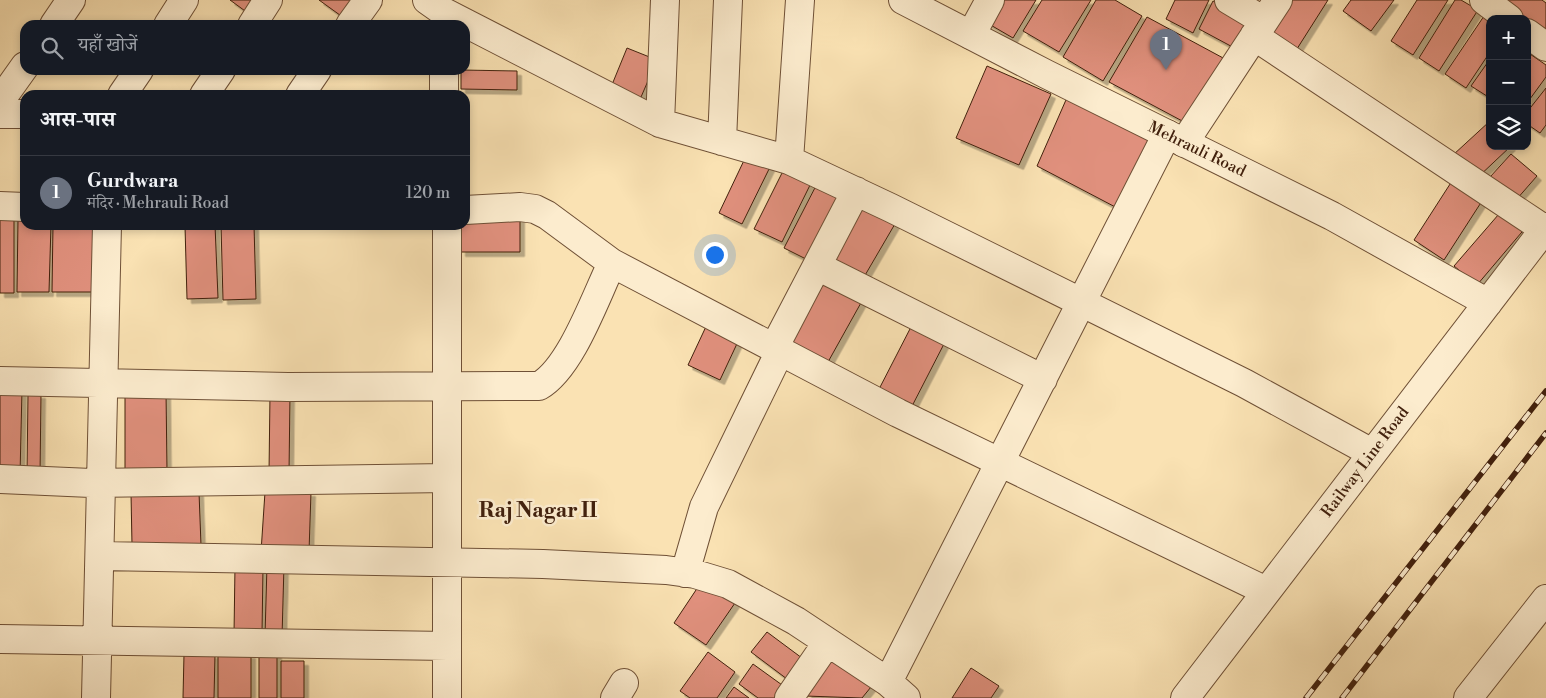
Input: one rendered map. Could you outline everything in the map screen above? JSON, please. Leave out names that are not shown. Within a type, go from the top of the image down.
[{"type":"street","points":[[57,20],[71,0]]},
{"type":"street","points":[[255,20],[268,0]]},
{"type":"street","points":[[354,20],[368,0]]},
{"type":"street","points":[[660,123],[665,0]]},
{"type":"street","points":[[722,141],[728,0]]},
{"type":"street","points":[[789,160],[800,0]]},
{"type":"street","name":"Mehrauli Road","points":[[903,0],[1332,216],[1488,303]]},
{"type":"street","points":[[972,35],[990,0]]},
{"type":"street","points":[[1228,0],[1265,19],[1545,228]]},
{"type":"street","points":[[1484,0],[1504,15]]},
{"type":"street","points":[[441,9],[462,20]]},
{"type":"street","points":[[100,556],[543,564],[666,570],[685,573],[728,584],[796,620],[897,690],[1000,462],[1082,303],[1176,139],[1265,19]]},
{"type":"street","points":[[470,24],[660,123],[789,160],[856,191],[1244,383],[1372,453]]},
{"type":"street","points":[[1531,36],[1546,47]]},
{"type":"street","points":[[0,101],[20,73]]},
{"type":"street","points":[[125,90],[135,75]]},
{"type":"street","points":[[207,90],[218,75]]},
{"type":"street","points":[[304,90],[314,75]]},
{"type":"street","points":[[444,75],[444,90]]},
{"type":"street","points":[[0,114],[20,114]]},
{"type":"street","points":[[685,573],[704,507],[817,266],[856,191]]},
{"type":"street","points":[[0,206],[20,207]]},
{"type":"street","points":[[470,210],[520,207],[535,209],[547,215],[612,263],[777,350],[898,413],[1266,591]]},
{"type":"street","name":"Railway Line Road","points":[[1184,698],[1545,228]]},
{"type":"street","points":[[96,698],[107,230]]},
{"type":"street","points":[[447,230],[447,698]]},
{"type":"street","points":[[0,381],[288,387],[539,386],[548,380],[564,363],[612,263]]},
{"type":"street","points":[[817,266],[1043,379]]},
{"type":"street","points":[[0,479],[101,482],[447,478]]},
{"type":"street","points":[[1468,698],[1546,599]]},
{"type":"street","points":[[0,639],[447,646]]},
{"type":"street","points":[[789,698],[827,643]]},
{"type":"building","points":[[230,0],[264,0],[252,16]]},
{"type":"building","points":[[319,0],[357,0],[344,18]]},
{"type":"building","points":[[994,0],[1036,0],[1013,38],[982,20]]},
{"type":"building","points":[[1042,0],[1091,0],[1059,52],[1023,31]]},
{"type":"building","points":[[1096,0],[1115,0],[1142,16],[1103,81],[1063,57]]},
{"type":"building","points":[[1175,0],[1209,0],[1193,33],[1166,19]]},
{"type":"building","points":[[1289,0],[1328,0],[1295,52],[1267,35]]},
{"type":"building","points":[[1351,0],[1394,0],[1371,31],[1343,11]]},
{"type":"building","points":[[1417,0],[1448,0],[1413,55],[1391,41]]},
{"type":"building","points":[[1455,0],[1461,0],[1478,10],[1439,71],[1419,58]]},
{"type":"building","points":[[1495,0],[1542,0],[1546,3],[1546,44],[1531,33],[1531,15],[1509,15]]},
{"type":"building","points":[[1213,1],[1254,22],[1240,51],[1199,29]]},
{"type":"building","points":[[1484,16],[1486,17],[1486,58],[1466,88],[1445,74]]},
{"type":"building","points":[[1147,17],[1225,59],[1186,123],[1109,82]]},
{"type":"building","points":[[627,48],[657,60],[638,104],[609,92]]},
{"type":"building","points":[[1531,55],[1546,65],[1546,77],[1531,98]]},
{"type":"building","points":[[1486,65],[1486,95],[1471,86]]},
{"type":"building","points":[[987,66],[1051,94],[1019,165],[956,138]]},
{"type":"building","points":[[470,70],[517,71],[517,90],[461,89],[461,75],[470,75]]},
{"type":"building","points":[[1546,88],[1546,125],[1540,133],[1531,127],[1531,107]]},
{"type":"building","points":[[1069,93],[1155,140],[1121,210],[1037,166]]},
{"type":"building","points":[[1486,125],[1486,150],[1507,150],[1476,179],[1453,155]]},
{"type":"building","points":[[748,152],[772,163],[742,224],[719,213]]},
{"type":"building","points":[[1511,154],[1537,176],[1516,200],[1490,177]]},
{"type":"building","points":[[786,165],[813,179],[782,242],[754,229]]},
{"type":"building","points":[[820,178],[853,194],[816,264],[784,248]]},
{"type":"building","points":[[1452,181],[1482,201],[1444,260],[1414,240]]},
{"type":"building","points":[[865,198],[899,217],[864,277],[832,259]]},
{"type":"building","points":[[1505,207],[1527,226],[1477,285],[1454,266]]},
{"type":"building","points":[[0,212],[14,212],[14,293],[0,293]]},
{"type":"building","points":[[470,214],[520,214],[520,252],[461,252],[461,230],[470,230]]},
{"type":"building","points":[[18,219],[20,219],[20,230],[51,230],[49,292],[17,292]]},
{"type":"building","points":[[53,230],[93,230],[92,292],[52,292]]},
{"type":"building","points":[[185,230],[215,230],[218,298],[187,299]]},
{"type":"building","points":[[221,230],[254,230],[256,299],[223,300]]},
{"type":"building","points":[[825,281],[862,301],[828,362],[792,342]]},
{"type":"building","points":[[710,318],[742,333],[720,380],[688,365]]},
{"type":"building","points":[[912,325],[945,342],[910,410],[877,393]]},
{"type":"building","points":[[0,388],[22,389],[20,475],[0,475]]},
{"type":"building","points":[[166,391],[167,471],[125,471],[125,392]]},
{"type":"building","points":[[28,394],[41,394],[40,475],[27,474]]},
{"type":"building","points":[[270,394],[290,394],[289,473],[269,473]]},
{"type":"building","points":[[199,492],[201,545],[132,545],[131,493]]},
{"type":"building","points":[[265,492],[311,492],[309,552],[261,552]]},
{"type":"building","points":[[267,565],[284,565],[282,637],[265,636]]},
{"type":"building","points":[[235,566],[263,567],[262,634],[234,634]]},
{"type":"building","points":[[702,581],[735,603],[706,645],[674,623]]},
{"type":"building","points":[[767,632],[806,661],[791,682],[751,652]]},
{"type":"building","points":[[259,651],[277,652],[277,698],[259,698]]},
{"type":"building","points":[[708,652],[735,672],[717,698],[690,698],[680,691]]},
{"type":"building","points":[[184,654],[215,654],[214,698],[183,698]]},
{"type":"building","points":[[218,654],[251,654],[251,698],[218,698]]},
{"type":"building","points":[[833,659],[871,687],[862,698],[805,696]]},
{"type":"building","points":[[281,661],[304,661],[304,698],[281,698]]},
{"type":"building","points":[[753,664],[789,690],[783,698],[758,698],[739,684]]},
{"type":"building","points":[[971,668],[999,686],[991,698],[952,698]]},
{"type":"building","points":[[734,687],[749,698],[726,698]]},
{"type":"railway","points":[[1306,698],[1546,391]]},
{"type":"railway","points":[[1342,698],[1546,433]]},
{"type":"place","name":"Gurdwara","points":[[1166,70]]},
{"type":"district","name":"Raj Nagar II","points":[[538,511]]}]
